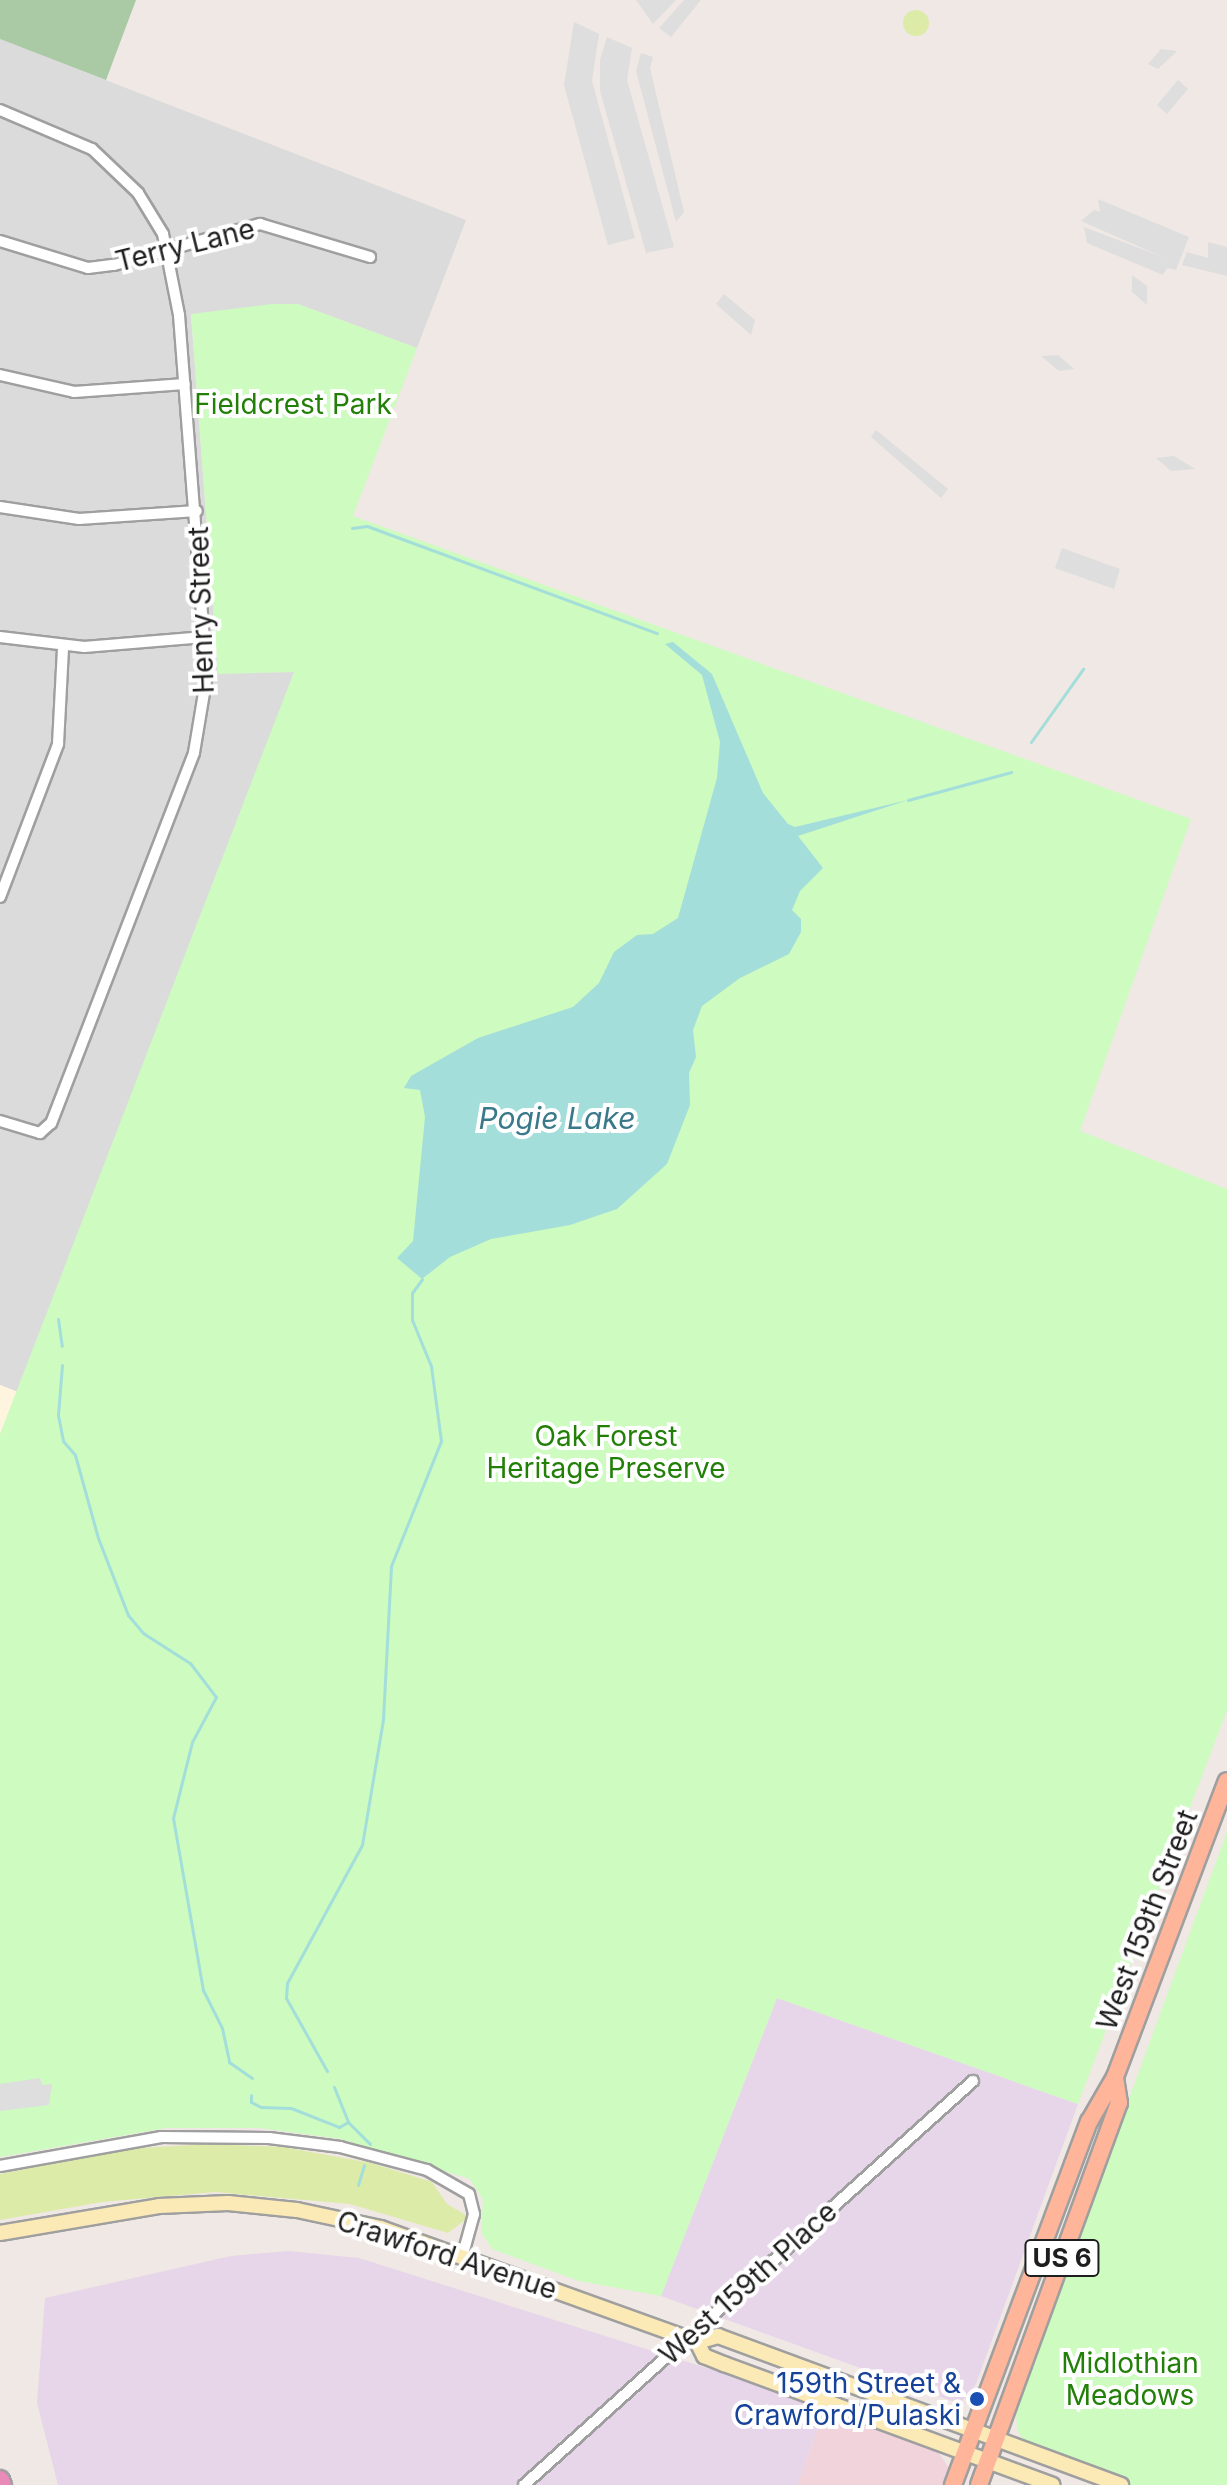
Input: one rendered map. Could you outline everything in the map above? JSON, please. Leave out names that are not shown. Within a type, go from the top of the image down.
[{"type":"main road","name":"West 159th Street","points":[[953,2485],[1089,2122],[1115,2077],[1227,1781]]},
{"type":"main road","name":"West 159th Street","points":[[979,2485],[1119,2103],[1115,2077]]},
{"type":"main road","name":"Crawford Avenue","points":[[0,2233],[159,2206],[228,2203],[297,2210],[381,2228],[463,2254],[692,2340],[718,2336],[1121,2485]]},
{"type":"main road","name":"Crawford Avenue","points":[[692,2340],[704,2356],[1052,2485]]},
{"type":"street","points":[[0,110],[92,149],[138,193],[167,248]]},
{"type":"street","name":"Terry Lane","points":[[0,241],[88,268],[260,224],[370,257]]},
{"type":"street","name":"Henry Street","points":[[0,1121],[40,1133],[51,1123],[194,753],[205,701],[205,637],[197,511],[185,384],[167,248]]},
{"type":"street","points":[[0,375],[74,392],[185,384]]},
{"type":"street","points":[[0,507],[79,519],[197,511]]},
{"type":"street","points":[[0,637],[63,647],[205,637]]},
{"type":"street","points":[[0,897],[58,744],[63,647]]},
{"type":"street","name":"West 159th Place","points":[[524,2485],[692,2340],[973,2081]]},
{"type":"street","points":[[0,2166],[161,2137],[269,2138],[340,2147],[427,2170],[469,2194],[474,2214],[463,2254]]},
{"type":"shaded area","points":[[636,0],[676,0],[653,24]]},
{"type":"shaded area","points":[[684,0],[701,0],[671,37],[659,28]]},
{"type":"shaded area","points":[[574,22],[599,34],[592,81],[635,238],[608,245],[564,85]]},
{"type":"shaded area","points":[[607,37],[632,48],[627,80],[674,247],[646,253],[600,91],[600,60]]},
{"type":"shaded area","points":[[0,39],[466,220],[417,348],[298,304],[191,315],[218,673],[295,672],[18,1392],[0,1385]]},
{"type":"shaded area","points":[[1161,49],[1177,51],[1158,69],[1148,64]]},
{"type":"shaded area","points":[[641,53],[653,57],[650,68],[684,212],[676,222],[636,71]]},
{"type":"shaded area","points":[[1178,80],[1188,89],[1167,114],[1157,105]]},
{"type":"shaded area","points":[[1098,199],[1189,237],[1176,270],[1167,268],[1163,275],[1087,243],[1084,227],[1165,258],[1081,221],[1094,210],[1100,212]]},
{"type":"shaded area","points":[[1208,242],[1227,247],[1227,276],[1182,265],[1187,252],[1208,258]]},
{"type":"shaded area","points":[[1132,275],[1147,286],[1147,305],[1132,292]]},
{"type":"shaded area","points":[[724,294],[755,320],[751,335],[716,304]]},
{"type":"shaded area","points":[[1058,355],[1074,369],[1059,371],[1041,356]]},
{"type":"shaded area","points":[[876,430],[948,489],[941,498],[871,437]]},
{"type":"shaded area","points":[[1174,456],[1195,469],[1171,471],[1156,458]]},
{"type":"shaded area","points":[[1062,548],[1120,569],[1114,589],[1055,568]]},
{"type":"shaded area","points":[[0,1385],[18,1392],[0,1434]]},
{"type":"shaded area","points":[[777,1998],[1078,2104],[976,2384],[960,2404],[661,2296]]},
{"type":"shaded area","points":[[40,2078],[42,2085],[52,2084],[49,2105],[0,2111],[0,2084]]},
{"type":"shaded area","points":[[289,2251],[359,2258],[826,2406],[797,2485],[58,2485],[37,2403],[45,2298],[231,2256]]},
{"type":"shaded area","points":[[826,2406],[936,2449],[949,2468],[948,2485],[797,2485]]},
{"type":"green space","points":[[0,0],[136,0],[106,80],[0,39]]},
{"type":"green space","points":[[916,10],[925,14],[929,23],[925,32],[916,36],[907,32],[903,23],[907,14]]},
{"type":"green space","name":"Oak Forest Heritage Preserve","points":[[272,304],[298,304],[417,348],[353,516],[1191,819],[1080,1131],[1227,1189],[1227,1710],[1078,2104],[777,1998],[661,2296],[579,2281],[492,2249],[481,2232],[483,2200],[470,2179],[341,2139],[260,2128],[166,2128],[0,2157],[0,1434],[294,672],[218,674],[191,314]]},
{"type":"green space","name":"Midlothian Meadows","points":[[1227,1832],[1227,2485],[1131,2485],[1025,2442],[1017,2430],[1016,2406]]},
{"type":"green space","points":[[208,2144],[283,2147],[371,2163],[432,2182],[447,2204],[469,2217],[448,2233],[350,2204],[215,2192],[102,2202],[0,2220],[0,2174],[126,2149]]},
{"type":"water","name":"Pogie Lake","points":[[673,642],[712,674],[763,793],[788,824],[795,827],[908,800],[798,836],[823,868],[800,891],[792,910],[801,919],[801,932],[789,954],[740,978],[702,1006],[693,1030],[696,1057],[689,1073],[690,1105],[667,1164],[617,1209],[570,1225],[491,1239],[450,1257],[422,1279],[397,1258],[413,1241],[425,1117],[420,1090],[404,1088],[411,1076],[478,1038],[573,1007],[599,983],[614,952],[637,935],[653,934],[678,918],[717,778],[720,742],[702,675],[665,644]]},
{"type":"waterway","points":[[352,528],[367,526],[657,633]]},
{"type":"waterway","points":[[1031,742],[1083,669]]},
{"type":"waterway","points":[[908,800],[1011,772]]},
{"type":"waterway","points":[[327,2071],[286,1998],[287,1983],[362,1845],[383,1719],[391,1566],[441,1441],[431,1366],[412,1320],[412,1293],[422,1279]]},
{"type":"waterway","points":[[58,1319],[62,1346]]},
{"type":"waterway","points":[[62,1365],[58,1415],[63,1441],[75,1455],[98,1538],[128,1615],[143,1633],[190,1663],[216,1697],[192,1742],[173,1818],[203,1990],[222,2028],[229,2062],[252,2078]]},
{"type":"waterway","points":[[334,2087],[348,2122],[370,2144]]},
{"type":"waterway","points":[[251,2095],[251,2102],[261,2107],[291,2108],[339,2127],[348,2122]]},
{"type":"waterway","points":[[358,2185],[364,2165]]},
{"type":"place","name":"159th Street & Crawford/Pulaski","points":[[977,2399]]},
{"type":"park label","name":"Fieldcrest Park","points":[[293,404]]}]
